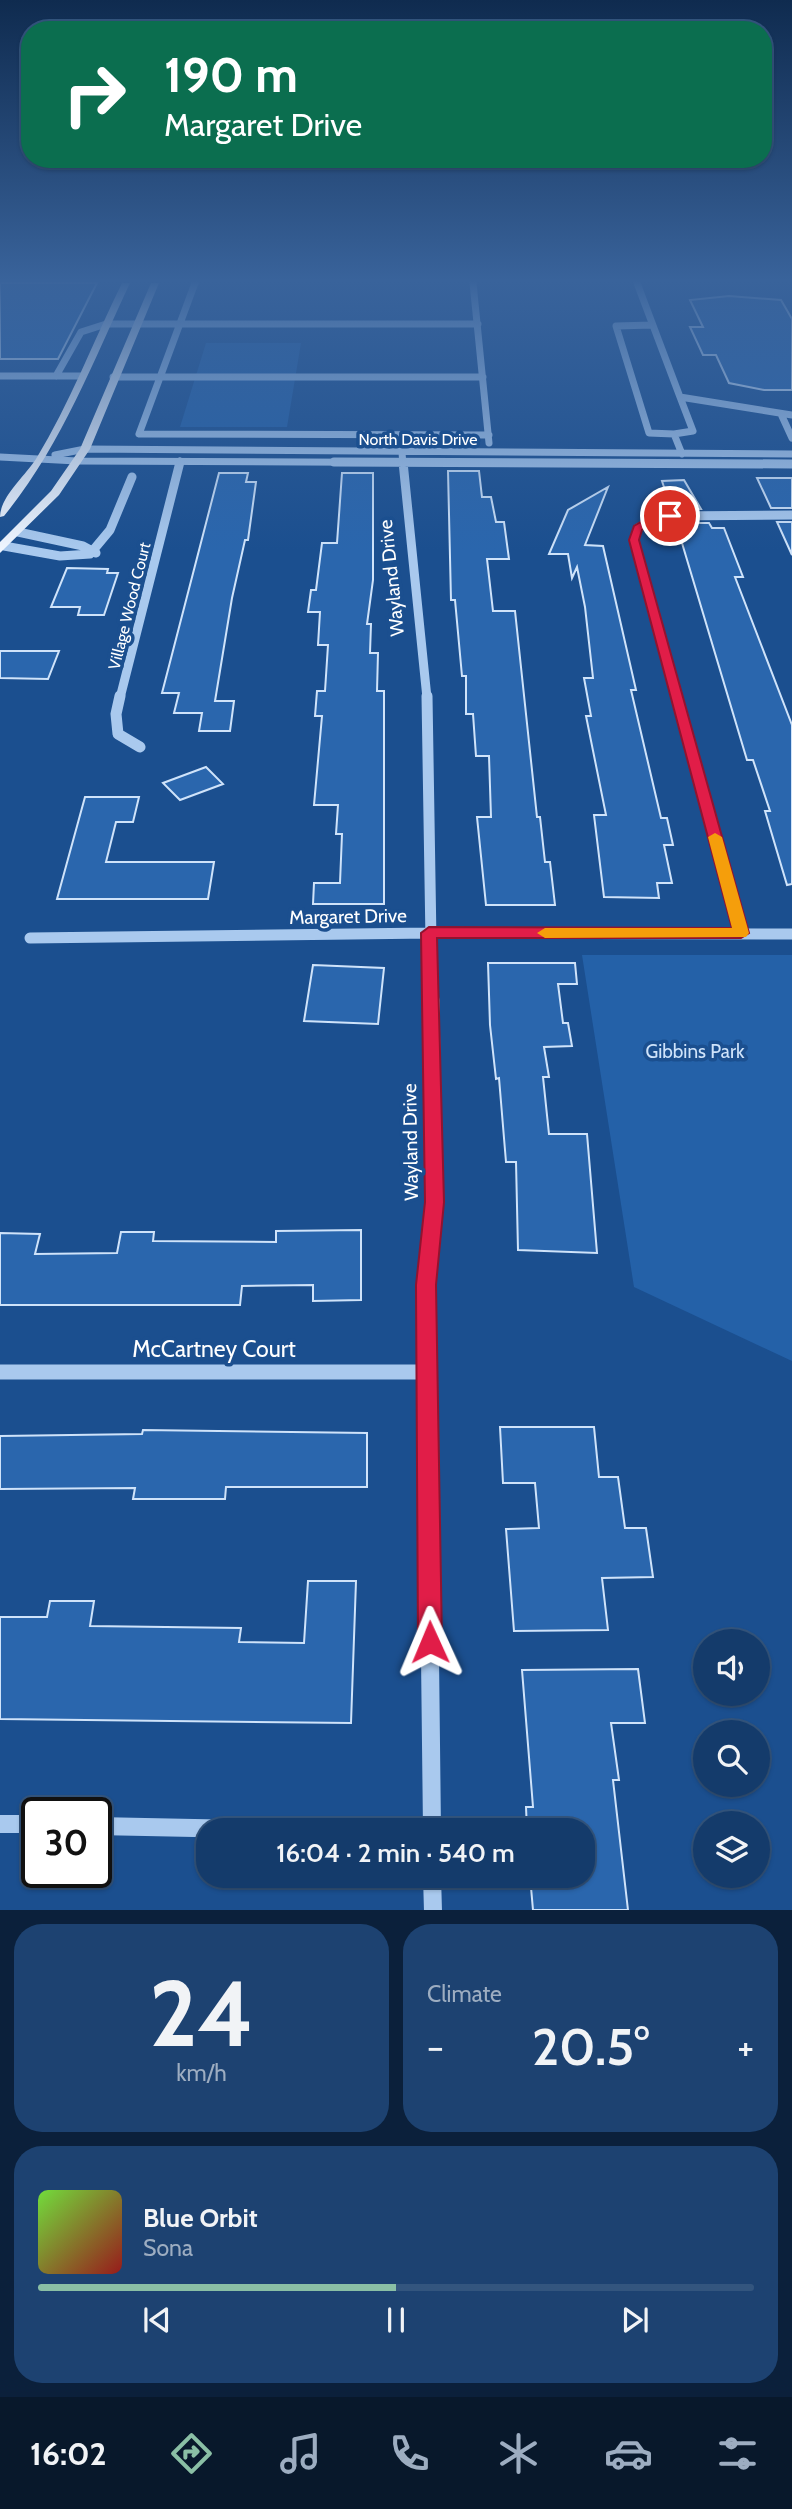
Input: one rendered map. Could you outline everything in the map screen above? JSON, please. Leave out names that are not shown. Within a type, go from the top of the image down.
[{"type":"main road","points":[[0,514],[21,491],[44,457],[83,372]]},
{"type":"main road","points":[[2,548],[55,494],[85,449],[115,372]]},
{"type":"street","points":[[56,376],[58,372]]},
{"type":"street","points":[[161,372],[139,434],[489,435]]},
{"type":"street","points":[[483,372],[490,453]]},
{"type":"street","points":[[630,372],[649,433],[674,434],[692,431],[670,372]]},
{"type":"street","points":[[0,376],[81,376]]},
{"type":"street","points":[[113,376],[483,377]]},
{"type":"street","points":[[680,397],[792,415]]},
{"type":"street","points":[[781,414],[792,438]]},
{"type":"street","points":[[179,455],[182,433]]},
{"type":"street","points":[[674,434],[682,454]]},
{"type":"street","points":[[311,452],[313,435]]},
{"type":"street","name":"North Davis Drive","points":[[44,457],[85,449],[179,455],[792,464]]},
{"type":"street","name":"North Davis Drive","points":[[0,457],[44,457],[77,461],[311,452],[402,458],[490,453],[792,454]]},
{"type":"street","name":"Village Wood Court","points":[[140,747],[118,734],[116,714],[179,455]]},
{"type":"street","name":"Wayland Drive","points":[[402,458],[428,711],[429,933],[435,1202],[426,1285],[432,1818]]},
{"type":"street","points":[[2,548],[77,559],[96,553],[107,538],[132,477]]},
{"type":"street","points":[[741,933],[634,540],[638,528],[652,520],[670,516],[792,515]]},
{"type":"street","points":[[18,532],[83,546],[96,553]]},
{"type":"street","name":"Margaret Drive","points":[[30,938],[429,933],[792,934]]},
{"type":"street","name":"McCartney Court","points":[[0,1372],[427,1372]]},
{"type":"street","points":[[0,1824],[21,1825]]},
{"type":"street","points":[[112,1826],[196,1828]]},
{"type":"street","points":[[432,1888],[433,1910]]},
{"type":"green space","points":[[197,372],[296,372],[287,427],[180,427]]},
{"type":"green space","name":"Gibbins Park","points":[[582,955],[792,955],[792,1361],[634,1287]]},
{"type":"building","points":[[724,372],[792,372],[792,390],[764,390],[729,383]]},
{"type":"building","points":[[448,471],[479,471],[482,497],[491,497],[496,522],[504,522],[509,559],[487,559],[493,611],[515,611],[537,817],[540,817],[545,862],[550,862],[555,905],[486,905],[477,817],[491,817],[489,756],[476,756],[473,714],[466,714],[466,676],[462,676],[455,600],[451,600]]},
{"type":"building","points":[[219,473],[248,473],[246,482],[256,482],[248,540],[245,540],[232,598],[215,701],[234,701],[230,731],[199,731],[202,713],[174,713],[179,693],[162,693]]},
{"type":"building","points":[[342,473],[373,473],[373,580],[367,624],[371,624],[370,653],[378,653],[377,691],[384,691],[384,904],[313,904],[314,883],[340,883],[342,834],[336,834],[338,805],[314,805],[322,716],[315,716],[317,691],[325,691],[328,645],[318,645],[320,612],[308,612],[311,590],[316,590],[322,543],[337,543]]},
{"type":"building","points":[[757,478],[792,478],[792,508],[771,508]]},
{"type":"building","points":[[684,480],[701,509],[671,509],[662,481]]},
{"type":"building","points":[[608,487],[585,545],[603,546],[636,690],[631,690],[661,818],[667,818],[673,845],[664,845],[672,883],[657,883],[659,898],[604,897],[594,815],[606,815],[586,716],[591,716],[584,678],[593,678],[585,607],[577,567],[572,578],[568,554],[549,554],[568,510]]},
{"type":"building","points":[[777,522],[792,522],[792,555]]},
{"type":"building","points":[[676,523],[709,523],[712,528],[724,528],[743,577],[735,577],[792,725],[792,884],[787,885],[765,811],[770,811],[753,760],[747,760]]},
{"type":"building","points":[[67,568],[108,569],[107,573],[118,573],[104,615],[78,615],[80,607],[51,607]]},
{"type":"building","points":[[0,651],[59,651],[48,679],[0,678]]},
{"type":"building","points":[[206,767],[223,784],[180,800],[163,783]]},
{"type":"building","points":[[85,797],[139,797],[133,822],[116,822],[106,862],[214,862],[208,899],[57,899]]},
{"type":"building","points":[[488,963],[575,963],[577,984],[558,984],[563,1023],[568,1023],[572,1046],[544,1047],[549,1077],[543,1077],[549,1134],[587,1134],[597,1253],[518,1250],[516,1162],[506,1162],[499,1078],[496,1079],[490,1025]]},
{"type":"building","points":[[313,965],[384,968],[378,1024],[304,1021]]},
{"type":"building","points":[[361,1230],[361,1300],[313,1301],[313,1285],[242,1286],[240,1305],[0,1305],[0,1233],[40,1234],[35,1254],[117,1253],[121,1232],[154,1232],[153,1241],[276,1242],[276,1231]]},
{"type":"building","points":[[500,1427],[594,1427],[599,1477],[618,1477],[625,1528],[646,1528],[653,1577],[602,1578],[608,1630],[514,1631],[506,1529],[539,1528],[535,1483],[503,1483]]},
{"type":"building","points":[[143,1430],[367,1433],[367,1487],[226,1487],[225,1499],[133,1499],[135,1488],[0,1489],[0,1436],[142,1434]]},
{"type":"building","points":[[308,1581],[356,1581],[351,1723],[0,1719],[0,1617],[47,1617],[50,1601],[94,1601],[90,1626],[241,1628],[239,1642],[304,1643]]},
{"type":"building","points":[[638,1669],[645,1723],[611,1723],[619,1780],[613,1780],[628,1910],[533,1910],[531,1888],[595,1888],[595,1818],[526,1818],[526,1807],[533,1807],[522,1670]]},
{"type":"slow traffic","points":[[545,933],[741,933],[715,837]]},
{"type":"route","points":[[430,1642],[426,1285],[435,1202],[429,933],[741,933],[634,540],[638,528],[652,520],[670,516]]}]
